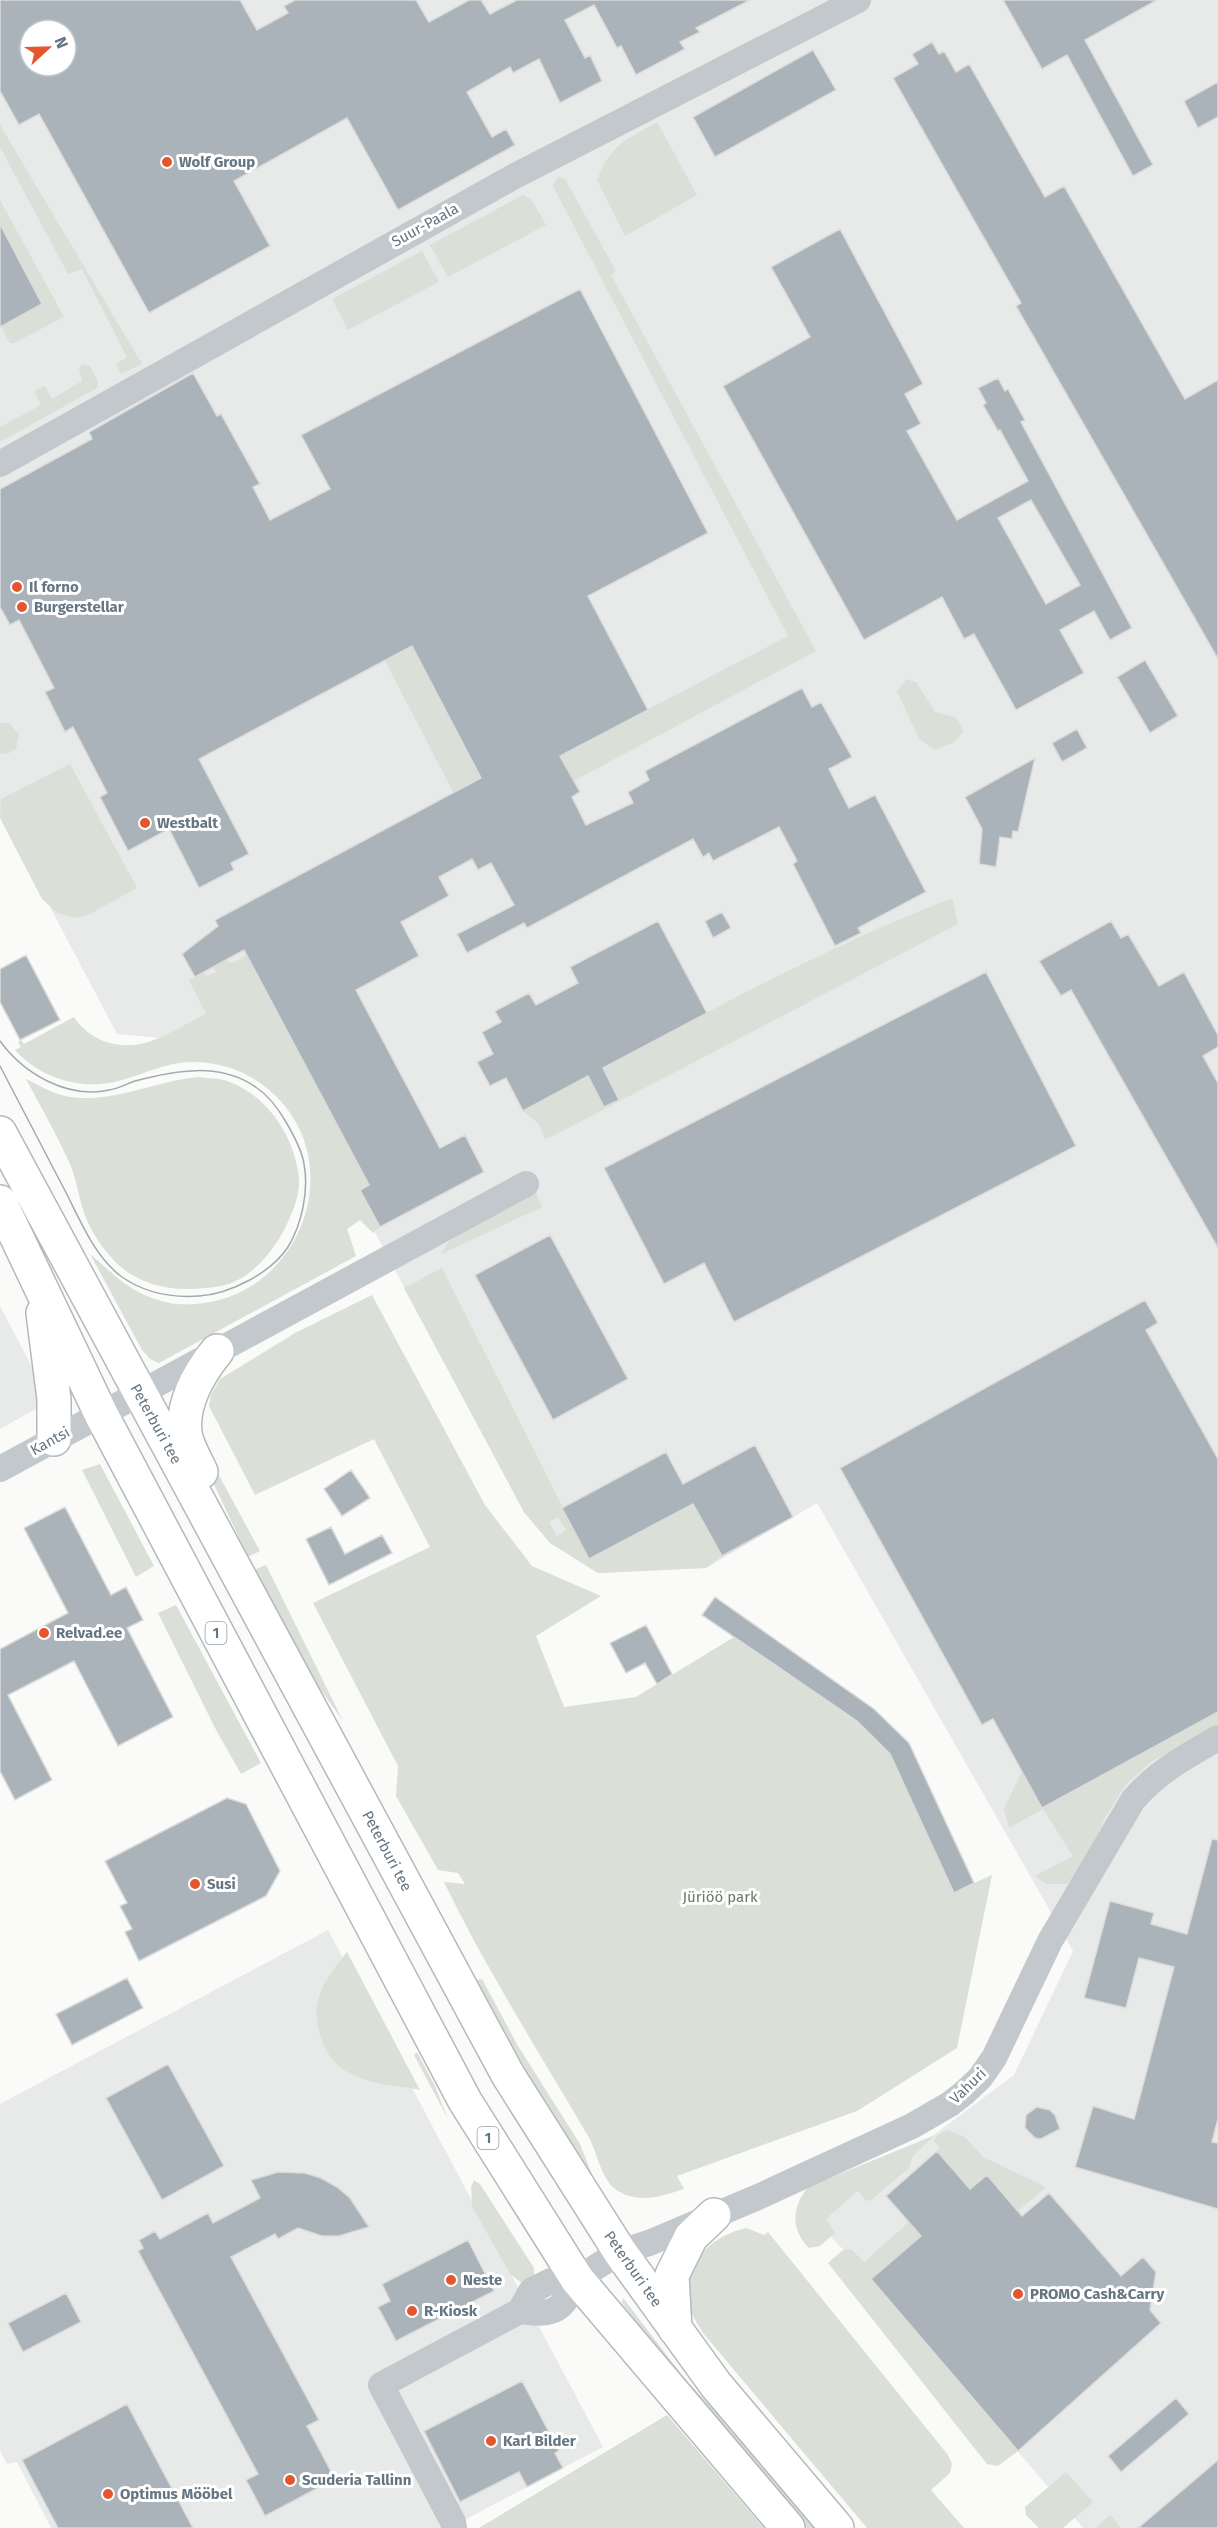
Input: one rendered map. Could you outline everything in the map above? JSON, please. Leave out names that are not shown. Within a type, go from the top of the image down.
[{"type":"highway","name":"Peterburi tee","points":[[0,1133],[508,2075],[620,2252],[675,2329],[716,2385],[837,2528]]},
{"type":"highway","name":"1","points":[[0,1202],[36,1272],[101,1414],[465,2101],[577,2279],[788,2528]]},
{"type":"highway","points":[[36,1272],[54,1399],[54,1439]]},
{"type":"highway","points":[[217,1351],[204,1366],[193,1388],[186,1415],[186,1437],[209,1491],[237,1573]]},
{"type":"highway","points":[[675,2329],[672,2275],[691,2237],[714,2215]]},
{"type":"street","name":"Suur-Paala","points":[[0,464],[503,182],[858,0]]},
{"type":"street","name":"Kantsi","points":[[0,1469],[526,1184]]},
{"type":"street","name":"Vahuri","points":[[577,2279],[620,2252],[649,2243],[758,2197],[912,2126],[950,2104],[980,2078],[994,2058],[1050,1941],[1133,1800],[1151,1779],[1173,1763],[1218,1738]]},
{"type":"street","points":[[454,2528],[453,2522],[381,2385],[520,2311],[531,2290],[550,2281],[577,2279]]},
{"type":"shaded area","points":[[0,0],[1218,0],[1218,2528],[1083,2528],[871,2279],[802,2206],[923,2143],[1014,2075],[1073,1951],[817,1503],[706,1568],[598,1573],[550,1543],[524,1512],[266,1028],[236,1045],[117,1034],[0,812]]},
{"type":"shaded area","points":[[0,1306],[50,1401],[0,1429]]},
{"type":"shaded area","points":[[328,1930],[603,2447],[449,2528],[51,2528],[17,2462],[7,2464],[0,2451],[0,2104]]},
{"type":"green space","points":[[657,122],[697,195],[625,236],[597,180],[608,158],[620,144]]},
{"type":"green space","points":[[0,125],[142,364],[121,374],[116,364],[127,357],[82,269],[68,274],[0,147]]},
{"type":"green space","points":[[558,177],[565,179],[616,271],[611,275],[816,651],[475,834],[303,503],[329,488],[489,793],[788,636],[553,186]]},
{"type":"green space","points":[[523,195],[531,199],[546,225],[448,277],[430,245]]},
{"type":"green space","points":[[0,200],[64,317],[14,343],[10,343],[1,326],[42,304],[0,224]]},
{"type":"green space","points":[[422,251],[439,282],[348,330],[332,299]]},
{"type":"green space","points":[[83,364],[90,366],[98,382],[97,388],[0,442],[0,427],[41,405],[35,393],[36,390],[45,386],[52,399],[82,381],[79,368]]},
{"type":"green space","points":[[907,679],[916,682],[935,712],[955,717],[964,731],[954,742],[936,750],[919,739],[897,691]]},
{"type":"green space","points":[[0,723],[9,723],[19,734],[16,749],[7,754],[0,753]]},
{"type":"green space","points":[[70,764],[137,888],[88,915],[76,918],[57,913],[42,899],[0,818],[1,799]]},
{"type":"green space","points":[[952,898],[958,924],[553,1136],[545,1139],[539,1124],[523,1111],[788,971]]},
{"type":"green space","points":[[247,955],[369,1185],[360,1190],[379,1227],[373,1233],[360,1220],[347,1229],[356,1256],[159,1363],[150,1359],[142,1350],[90,1254],[117,1278],[135,1290],[170,1303],[207,1303],[248,1288],[272,1270],[291,1246],[304,1219],[310,1190],[309,1161],[301,1132],[274,1094],[237,1070],[209,1063],[179,1063],[104,1084],[76,1083],[49,1075],[25,1060],[15,1050],[21,1047],[18,1042],[21,1040],[24,1044],[74,1017],[94,1037],[103,1041],[131,1045],[157,1039],[206,1014],[189,980],[203,973],[207,976],[216,972],[212,964],[221,959],[232,963]]},
{"type":"green space","points":[[197,1077],[224,1080],[239,1086],[265,1106],[276,1118],[292,1147],[299,1186],[294,1208],[282,1234],[255,1268],[234,1282],[223,1286],[177,1289],[152,1284],[129,1273],[102,1246],[84,1213],[70,1164],[26,1079],[60,1095],[98,1098]]},
{"type":"green space","points":[[535,1190],[542,1207],[441,1254],[449,1241]]},
{"type":"green space","points":[[442,1268],[589,1559],[693,1504],[722,1556],[706,1568],[598,1573],[550,1543],[524,1512],[404,1288]],"holes":[[[558,1517],[566,1530],[557,1536],[549,1522]]]},
{"type":"green space","name":"Jüriöö park","points":[[372,1295],[485,1505],[532,1566],[601,1596],[536,1636],[564,1707],[636,1697],[734,1637],[857,1721],[890,1754],[954,1892],[992,1875],[957,2048],[857,2111],[677,2176],[684,2189],[643,2198],[626,2195],[608,2181],[588,2136],[495,1978],[444,1882],[465,1884],[458,1873],[438,1870],[396,1796],[398,1766],[313,1603],[430,1547],[374,1439],[255,1495],[209,1406],[211,1395],[220,1379],[295,1333]]},
{"type":"green space","points":[[197,1448],[209,1457],[260,1551],[248,1557]]},
{"type":"green space","points":[[100,1464],[154,1566],[136,1577],[82,1470]]},
{"type":"green space","points":[[266,1565],[343,1721],[308,1672],[254,1570]]},
{"type":"green space","points":[[176,1605],[261,1763],[241,1774],[215,1728],[158,1613]]},
{"type":"green space","points":[[1218,1712],[1218,1724],[1151,1762],[1126,1784],[1106,1816],[1080,1872],[1066,1884],[1046,1884],[1035,1876],[1073,1856],[1043,1809],[1009,1828],[1004,1809],[1022,1771],[1043,1808]]},
{"type":"green space","points":[[347,1952],[420,2090],[357,2077],[340,2067],[327,2052],[318,2029],[317,2005],[331,1973]]},
{"type":"green space","points":[[482,1979],[518,2046],[580,2144],[595,2182],[549,2113],[477,1980]]},
{"type":"green space","points":[[417,2052],[435,2086],[448,2119],[414,2055]]},
{"type":"green space","points":[[947,2130],[965,2137],[983,2157],[1046,2187],[1018,2211],[987,2175],[970,2189],[937,2151],[940,2148],[934,2141],[938,2135]]},
{"type":"green space","points":[[935,2135],[913,2156],[909,2168],[871,2200],[866,2201],[858,2191],[826,2219],[835,2233],[820,2246],[809,2248],[803,2241],[795,2218],[799,2202],[808,2187]]},
{"type":"green space","points":[[474,2180],[480,2184],[534,2268],[534,2280],[523,2284],[510,2274],[472,2206],[471,2187]]},
{"type":"green space","points":[[909,2222],[921,2236],[871,2279],[1018,2451],[998,2466],[987,2464],[828,2263],[843,2250],[851,2249],[864,2262]]},
{"type":"green space","points":[[746,2228],[764,2235],[768,2232],[948,2455],[952,2464],[950,2473],[931,2490],[964,2528],[867,2528],[703,2333],[688,2303],[689,2276],[701,2254],[710,2245],[733,2232]]},
{"type":"green space","points":[[623,2298],[685,2379],[758,2457],[818,2528],[807,2528],[686,2386],[622,2303]]},
{"type":"green space","points":[[667,2415],[764,2528],[479,2528]]},
{"type":"green space","points":[[1066,2472],[1093,2502],[1063,2528],[1039,2528],[1026,2515],[1025,2507]]},
{"type":"green space","points":[[1110,2515],[1121,2528],[1095,2528]]},
{"type":"building","points":[[0,0],[240,0],[257,30],[288,13],[284,6],[295,0],[416,0],[429,22],[469,0],[481,0],[490,14],[517,0],[750,0],[696,28],[700,32],[680,42],[685,49],[636,75],[621,46],[617,48],[594,5],[565,20],[585,58],[590,55],[602,81],[560,103],[539,59],[513,73],[510,67],[467,92],[492,137],[506,129],[515,145],[398,210],[347,118],[234,181],[270,246],[149,313],[39,114],[19,125],[0,91]]},
{"type":"building","points":[[1003,0],[1157,0],[1085,40],[1153,165],[1133,176],[1067,55],[1042,69]]},
{"type":"building","points":[[932,42],[939,54],[944,51],[956,72],[969,64],[1045,197],[1064,186],[1185,399],[1218,380],[1218,659],[1016,306],[1021,303],[893,78],[918,64],[912,54]]},
{"type":"building","points":[[813,50],[836,90],[715,157],[693,117]]},
{"type":"building","points":[[1218,82],[1218,117],[1198,128],[1184,101]]},
{"type":"building","points":[[0,224],[42,304],[0,327]]},
{"type":"building","points":[[840,229],[923,384],[905,394],[921,424],[907,431],[957,520],[1028,481],[1000,430],[998,431],[983,405],[986,403],[978,388],[998,378],[1005,391],[1008,389],[1025,420],[1021,422],[1132,628],[1110,640],[1094,611],[1060,630],[1084,673],[1016,710],[974,634],[964,639],[942,597],[864,640],[723,386],[810,337],[771,267]],"holes":[[[1031,500],[1080,585],[1046,604],[998,518]]]},
{"type":"building","points":[[580,289],[708,533],[588,596],[648,710],[560,756],[580,792],[572,797],[586,825],[633,803],[628,792],[649,780],[645,771],[802,688],[812,707],[821,702],[852,757],[829,769],[849,808],[875,795],[926,892],[858,928],[861,933],[835,946],[793,864],[797,861],[779,827],[713,861],[709,853],[703,857],[693,839],[527,928],[524,923],[467,953],[457,934],[514,905],[491,863],[478,870],[472,859],[439,877],[449,896],[401,922],[419,956],[356,990],[440,1148],[465,1135],[484,1172],[380,1227],[360,1190],[369,1185],[244,950],[195,977],[182,954],[218,926],[215,920],[481,778],[412,646],[199,759],[249,854],[231,863],[234,870],[199,888],[169,829],[128,851],[100,797],[107,793],[73,727],[65,732],[45,692],[54,688],[19,620],[10,625],[0,607],[0,489],[92,439],[89,432],[193,373],[217,416],[221,414],[260,484],[253,487],[270,520],[330,489],[301,435]]},
{"type":"building","points":[[1145,660],[1178,716],[1150,733],[1117,677]]},
{"type":"building","points":[[1077,729],[1087,748],[1062,762],[1052,743]]},
{"type":"building","points":[[1035,758],[1018,832],[1013,831],[1012,839],[1000,837],[996,867],[979,864],[982,829],[965,797]]},
{"type":"building","points":[[722,912],[731,928],[713,938],[705,921]]},
{"type":"building","points":[[658,921],[707,1013],[603,1068],[619,1100],[604,1107],[588,1076],[523,1111],[506,1078],[490,1086],[477,1062],[493,1054],[482,1032],[501,1022],[495,1011],[529,993],[536,1005],[578,983],[570,967]]},
{"type":"building","points":[[1111,921],[1121,938],[1128,934],[1159,986],[1184,972],[1218,1035],[1218,1047],[1203,1056],[1218,1083],[1218,1248],[1071,990],[1061,996],[1039,961]]},
{"type":"building","points":[[26,955],[60,1020],[20,1040],[0,1002],[0,969]]},
{"type":"building","points":[[986,972],[1076,1146],[734,1322],[704,1263],[664,1284],[604,1168]]},
{"type":"building","points":[[550,1235],[628,1379],[553,1420],[475,1275]]},
{"type":"building","points":[[1145,1300],[1158,1323],[1146,1330],[1218,1459],[1218,1712],[1042,1808],[993,1719],[982,1725],[840,1468]]},
{"type":"building","points":[[755,1445],[793,1517],[722,1556],[693,1504],[589,1559],[562,1508],[666,1452],[683,1484]]},
{"type":"building","points":[[351,1470],[370,1498],[342,1516],[324,1489]]},
{"type":"building","points":[[65,1507],[111,1595],[126,1587],[143,1620],[127,1628],[173,1717],[118,1746],[74,1661],[8,1695],[52,1780],[15,1800],[0,1771],[0,1649],[68,1613],[24,1528]]},
{"type":"building","points":[[331,1527],[345,1554],[382,1535],[392,1553],[329,1585],[306,1539]]},
{"type":"building","points":[[715,1597],[874,1709],[909,1743],[974,1883],[954,1893],[890,1754],[857,1721],[702,1615]]},
{"type":"building","points":[[646,1625],[672,1674],[657,1684],[645,1663],[626,1673],[610,1643]]},
{"type":"building","name":"Susi","points":[[227,1798],[246,1804],[280,1871],[266,1896],[139,1961],[125,1932],[132,1929],[120,1906],[127,1903],[105,1861]]},
{"type":"building","points":[[1212,1839],[1218,1840],[1218,2119],[1212,2142],[1218,2143],[1218,2209],[1075,2167],[1093,2106],[1134,2119],[1174,1967],[1139,1958],[1126,2008],[1084,1998],[1110,1901],[1154,1913],[1151,1924],[1187,1934]]},
{"type":"building","points":[[127,1978],[143,2008],[72,2045],[56,2014]]},
{"type":"building","points":[[168,2064],[224,2166],[162,2200],[106,2098]]},
{"type":"building","points":[[1037,2107],[1050,2110],[1055,2115],[1060,2129],[1041,2139],[1035,2138],[1025,2128],[1026,2115]]},
{"type":"building","name":"PROMO Cash&Carry","points":[[937,2151],[970,2189],[987,2175],[1022,2216],[1049,2193],[1121,2276],[1143,2257],[1156,2272],[1150,2310],[1161,2323],[1018,2451],[871,2279],[921,2236],[886,2196]]},
{"type":"building","points":[[278,2172],[305,2173],[321,2178],[337,2187],[350,2198],[369,2227],[339,2236],[322,2236],[298,2228],[278,2239],[275,2234],[231,2257],[319,2420],[307,2426],[335,2479],[265,2516],[246,2480],[258,2474],[138,2251],[143,2248],[139,2240],[155,2231],[160,2239],[208,2213],[213,2223],[260,2198],[251,2180]]},
{"type":"building","name":"Neste","points":[[468,2240],[494,2291],[396,2341],[378,2307],[390,2301],[382,2284]]},
{"type":"building","points":[[66,2293],[81,2322],[23,2352],[8,2323]]},
{"type":"building","name":"Karl Bilder","points":[[522,2381],[559,2451],[555,2453],[563,2468],[527,2487],[519,2472],[460,2502],[424,2431]]},
{"type":"building","points":[[1176,2398],[1189,2414],[1121,2472],[1108,2456]]},
{"type":"building","name":"Optimus Mööbel","points":[[127,2404],[193,2528],[58,2528],[22,2460]]},
{"type":"building","points":[[1218,2460],[1218,2528],[1138,2528]]},
{"type":"tram line","points":[[0,1041],[21,1064],[34,1073],[62,1087],[78,1091],[93,1092],[112,1089],[150,1077],[198,1071],[228,1074],[257,1088],[270,1099],[283,1117],[297,1142],[304,1164],[306,1185],[303,1207],[288,1247],[261,1273],[236,1286],[211,1294],[169,1295],[149,1291],[122,1277],[111,1268],[94,1246],[0,1066]]},
{"type":"place","name":"Wolf Group","points":[[167,162]]},
{"type":"place","name":"Il forno","points":[[17,587]]},
{"type":"place","name":"Burgerstellar","points":[[22,607]]},
{"type":"place","name":"Westbalt","points":[[145,823]]},
{"type":"place","name":"Relvad.ee","points":[[44,1633]]},
{"type":"place","name":"Susi","points":[[195,1884]]},
{"type":"place","name":"Neste","points":[[451,2280]]},
{"type":"place","name":"PROMO Cash&Carry","points":[[1018,2294]]},
{"type":"place","name":"R-Kiosk","points":[[412,2311]]},
{"type":"place","name":"Karl Bilder","points":[[491,2441]]},
{"type":"place","name":"Scuderia Tallinn","points":[[290,2480]]},
{"type":"place","name":"Optimus Mööbel","points":[[108,2494]]}]
